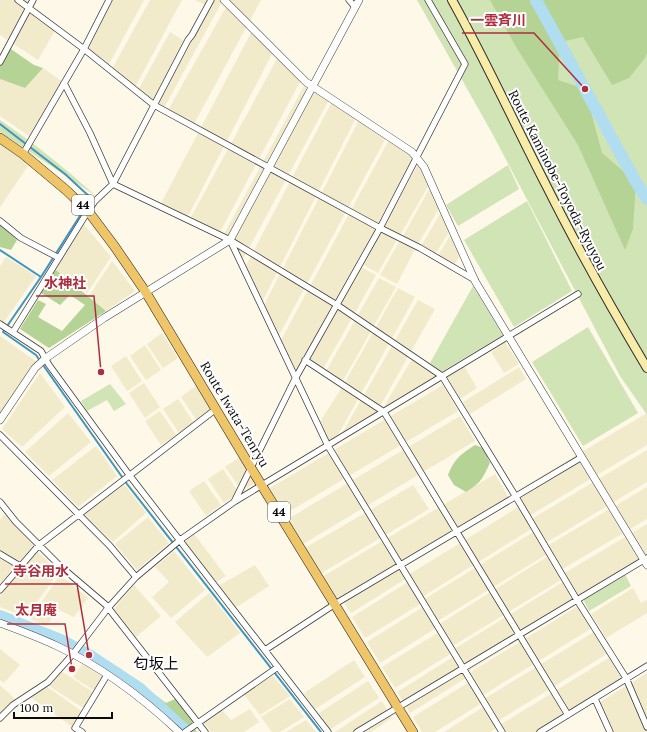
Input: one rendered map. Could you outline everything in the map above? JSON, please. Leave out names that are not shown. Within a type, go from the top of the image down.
[{"type":"main road","name":"Route Kaminobe-Toyoda-Ryuyou","points":[[452,0],[547,187],[601,289],[647,368]]},
{"type":"main road","name":"Route Iwata-Tenryu","points":[[0,138],[48,174],[88,211],[115,247],[145,291],[251,468],[263,485],[413,732]]},
{"type":"street","points":[[18,0],[84,49],[154,105],[380,228],[420,248],[475,280]]},
{"type":"street","points":[[0,62],[33,0]]},
{"type":"street","points":[[23,154],[84,49],[109,0]]},
{"type":"street","points":[[13,332],[88,211],[95,201],[113,184],[188,40],[211,0]]},
{"type":"street","points":[[224,0],[312,87],[412,152],[418,158],[424,167],[475,280],[646,561],[519,634],[357,732]]},
{"type":"street","points":[[0,420],[35,368],[46,358],[145,291],[230,240],[357,3],[348,0]]},
{"type":"street","points":[[234,502],[295,379],[418,158],[465,64],[428,0]]},
{"type":"street","points":[[64,83],[90,133],[113,184],[230,240],[337,305],[442,376],[577,600],[626,678],[647,727]]},
{"type":"street","points":[[0,222],[21,238],[58,258]]},
{"type":"street","points":[[230,240],[328,446],[502,732]]},
{"type":"street","points":[[0,718],[14,705],[48,682],[73,654],[108,608],[136,577],[180,540],[234,502],[578,294]]},
{"type":"street","points":[[0,324],[41,351],[49,365],[130,476],[328,732]]},
{"type":"street","points":[[306,360],[384,412],[568,715]]},
{"type":"street","points":[[0,590],[39,545],[216,409]]},
{"type":"street","points":[[0,434],[80,514],[112,548],[136,577]]},
{"type":"street","points":[[265,650],[335,604],[582,457]]},
{"type":"street","points":[[0,502],[16,522],[67,573],[108,608],[205,732]]},
{"type":"street","points":[[0,554],[20,566]]},
{"type":"street","points":[[0,623],[56,645],[73,654],[107,675],[144,701],[179,732]]},
{"type":"street","points":[[540,732],[647,666]]},
{"type":"street","points":[[185,732],[278,667]]},
{"type":"street","points":[[82,732],[75,728],[107,675]]},
{"type":"street","points":[[595,699],[610,732]]},
{"type":"shaded area","points":[[0,0],[33,0],[29,8],[56,29],[38,60],[0,35]]},
{"type":"shaded area","points":[[111,0],[144,0],[107,68],[84,49]]},
{"type":"shaded area","points":[[150,0],[182,0],[134,89],[111,71]]},
{"type":"shaded area","points":[[195,0],[223,0],[164,108],[137,92],[170,32],[186,42],[207,6]]},
{"type":"shaded area","points":[[230,0],[261,0],[194,124],[168,110]]},
{"type":"shaded area","points":[[253,29],[274,50],[186,220],[159,207]]},
{"type":"shaded area","points":[[279,55],[302,78],[220,232],[190,219]]},
{"type":"shaded area","points":[[43,68],[64,83],[32,138],[0,116],[0,79],[25,88]]},
{"type":"shaded area","points":[[306,82],[330,98],[241,263],[223,236]]},
{"type":"shaded area","points":[[333,100],[357,116],[261,304],[244,269]]},
{"type":"shaded area","points":[[360,118],[387,136],[277,339],[264,305]]},
{"type":"shaded area","points":[[390,138],[416,155],[334,302],[298,373],[281,340]]},
{"type":"shaded area","points":[[0,139],[32,160],[0,207]]},
{"type":"shaded area","points":[[420,161],[431,181],[399,237],[383,228]]},
{"type":"shaded area","points":[[432,184],[441,205],[417,246],[402,238]]},
{"type":"shaded area","points":[[443,209],[450,231],[434,256],[420,248]]},
{"type":"shaded area","points":[[82,222],[111,257],[87,293],[56,270]]},
{"type":"shaded area","points":[[382,229],[398,238],[378,273],[360,263]]},
{"type":"shaded area","points":[[453,231],[462,252],[453,267],[437,257]]},
{"type":"shaded area","points":[[401,239],[416,247],[397,284],[380,275]]},
{"type":"shaded area","points":[[6,257],[36,276],[2,325],[0,324],[0,266]]},
{"type":"shaded area","points":[[112,261],[135,291],[106,311],[89,296]]},
{"type":"shaded area","points":[[359,266],[376,275],[322,371],[307,361]]},
{"type":"shaded area","points":[[379,278],[396,287],[341,384],[325,373]]},
{"type":"shaded area","points":[[398,288],[415,297],[334,442],[327,444],[318,425],[344,384]]},
{"type":"shaded area","points":[[418,300],[435,309],[379,408],[382,410],[413,357],[440,376],[340,437]]},
{"type":"shaded area","points":[[162,333],[178,358],[163,368],[147,344]]},
{"type":"shaded area","points":[[0,336],[37,362],[0,414]]},
{"type":"shaded area","points":[[505,342],[519,364],[504,373],[491,352]]},
{"type":"shaded area","points":[[145,345],[161,370],[146,380],[130,356]]},
{"type":"shaded area","points":[[126,356],[142,381],[127,391],[111,366]]},
{"type":"shaded area","points":[[464,366],[477,388],[460,399],[447,377]]},
{"type":"shaded area","points":[[519,367],[526,379],[470,414],[463,402]]},
{"type":"shaded area","points":[[40,373],[65,407],[22,447],[2,429]]},
{"type":"shaded area","points":[[144,383],[160,407],[145,418],[129,393]]},
{"type":"shaded area","points":[[443,385],[458,411],[285,514],[270,488]]},
{"type":"shaded area","points":[[196,386],[212,411],[197,421],[181,397]]},
{"type":"shaded area","points":[[178,399],[194,423],[179,433],[163,409]]},
{"type":"shaded area","points":[[160,411],[176,435],[161,445],[145,421]]},
{"type":"shaded area","points":[[68,413],[91,442],[49,476],[25,452]]},
{"type":"shaded area","points":[[647,413],[647,445],[529,516],[515,492]]},
{"type":"shaded area","points":[[460,416],[475,441],[303,544],[288,519]]},
{"type":"shaded area","points":[[96,446],[117,476],[78,507],[52,480]]},
{"type":"shaded area","points":[[647,450],[647,482],[544,544],[549,553],[436,622],[423,600],[535,531],[533,528],[422,597],[408,575],[520,506],[530,520]]},
{"type":"shaded area","points":[[240,457],[257,481],[242,491],[225,467]]},
{"type":"shaded area","points":[[223,469],[239,493],[224,503],[208,479]]},
{"type":"shaded area","points":[[495,474],[510,500],[399,566],[407,578],[351,613],[342,600],[337,603],[322,577]]},
{"type":"shaded area","points":[[204,481],[221,505],[206,516],[189,491]]},
{"type":"shaded area","points":[[124,484],[146,513],[113,542],[84,515]]},
{"type":"shaded area","points":[[413,485],[429,509],[320,574],[305,548]]},
{"type":"shaded area","points":[[647,487],[647,519],[561,570],[547,546]]},
{"type":"shaded area","points":[[4,514],[35,547],[20,563],[0,550],[0,520]]},
{"type":"shaded area","points":[[148,517],[169,543],[137,570],[115,544]]},
{"type":"shaded area","points":[[647,524],[647,556],[578,598],[563,574]]},
{"type":"shaded area","points":[[194,534],[226,576],[216,582],[184,541]]},
{"type":"shaded area","points":[[174,551],[205,590],[171,618],[152,597],[169,582],[155,567]]},
{"type":"shaded area","points":[[38,552],[59,572],[26,617],[0,607],[0,597],[6,586]]},
{"type":"shaded area","points":[[550,555],[564,578],[451,647],[438,625]]},
{"type":"shaded area","points":[[0,556],[16,566],[0,585]]},
{"type":"shaded area","points":[[255,565],[269,586],[235,608],[218,586]]},
{"type":"shaded area","points":[[60,575],[88,598],[74,617],[59,610],[46,626],[30,619]]},
{"type":"shaded area","points":[[566,580],[579,602],[467,672],[454,649]]},
{"type":"shaded area","points":[[408,582],[422,603],[365,638],[352,617]]},
{"type":"shaded area","points":[[134,585],[161,616],[136,637],[113,610]]},
{"type":"shaded area","points":[[633,588],[641,603],[647,600],[647,613],[606,638],[591,614]]},
{"type":"shaded area","points":[[209,593],[240,633],[207,657],[175,622]]},
{"type":"shaded area","points":[[578,606],[592,628],[480,697],[466,675]]},
{"type":"shaded area","points":[[423,607],[436,628],[380,663],[367,642]]},
{"type":"shaded area","points":[[597,630],[610,652],[498,721],[484,699]]},
{"type":"shaded area","points":[[439,632],[452,653],[395,688],[382,667]]},
{"type":"shaded area","points":[[0,649],[20,665],[4,683],[0,680]]},
{"type":"shaded area","points":[[612,656],[626,678],[538,732],[504,732],[500,725]]},
{"type":"shaded area","points":[[453,657],[466,678],[410,713],[397,692]]},
{"type":"shaded area","points":[[354,660],[365,677],[315,709],[304,693]]},
{"type":"shaded area","points":[[83,663],[103,677],[95,691],[73,677]]},
{"type":"shaded area","points":[[60,670],[94,693],[85,709],[49,686]]},
{"type":"shaded area","points":[[647,673],[647,732],[613,732],[597,704]]},
{"type":"shaded area","points":[[273,676],[290,696],[260,715],[242,692]]},
{"type":"shaded area","points":[[368,681],[379,698],[329,730],[319,713]]},
{"type":"shaded area","points":[[469,682],[482,703],[435,732],[422,732],[413,717]]},
{"type":"shaded area","points":[[0,685],[16,700],[0,713]]},
{"type":"shaded area","points":[[46,686],[83,712],[74,728],[30,697]]},
{"type":"shaded area","points":[[290,699],[304,717],[280,732],[272,732],[261,717]]},
{"type":"shaded area","points":[[382,701],[392,718],[371,732],[335,732]]},
{"type":"shaded area","points":[[485,706],[498,727],[490,732],[444,732]]},
{"type":"shaded area","points":[[221,709],[231,720],[250,709],[259,722],[244,732],[211,732],[202,720]]},
{"type":"shaded area","points":[[306,720],[316,732],[286,732]]},
{"type":"green space","points":[[417,0],[647,0],[647,415],[620,376],[492,133]]},
{"type":"green space","points":[[490,0],[647,0],[647,53],[645,58],[629,78],[612,85],[583,37],[560,42],[558,80],[585,89],[602,153],[636,182],[633,229],[625,250],[578,145],[516,47]]},
{"type":"green space","points":[[8,47],[34,65],[43,68],[25,88],[0,79],[0,66]]},
{"type":"green space","points":[[0,120],[49,156],[96,196],[0,132]]},
{"type":"green space","points":[[508,165],[519,189],[458,226],[446,205]]},
{"type":"green space","points":[[527,201],[572,291],[514,327],[464,240]]},
{"type":"green space","points":[[0,224],[17,240],[11,250],[0,247]]},
{"type":"green space","points":[[56,270],[106,311],[49,348],[20,329],[38,300],[46,304],[38,317],[62,331],[85,305],[70,295],[60,305],[38,291]]},
{"type":"green space","points":[[473,286],[503,335],[441,372],[430,363]]},
{"type":"green space","points":[[588,327],[638,413],[583,446],[532,362]]},
{"type":"green space","points":[[110,384],[126,404],[114,411],[107,400],[87,411],[81,401]]},
{"type":"green space","points":[[475,445],[483,448],[490,463],[481,480],[466,492],[454,485],[448,475],[458,457]]},
{"type":"green space","points":[[625,574],[631,586],[589,611],[583,599]]},
{"type":"green space","points":[[118,667],[166,703],[177,698],[197,724],[194,728],[197,732],[182,732],[114,674]]},
{"type":"waterway","points":[[536,0],[636,182],[647,199]]},
{"type":"waterway","points":[[0,124],[65,174],[92,199],[87,206]]},
{"type":"waterway","points":[[83,211],[41,277],[3,332],[36,355],[127,484],[321,732]]},
{"type":"waterway","points":[[0,250],[41,277]]},
{"type":"waterway","points":[[0,616],[61,640],[89,655],[139,688],[187,732]]},
{"type":"place","name":"一雲斉川","points":[[585,89]]},
{"type":"place","name":"水神社","points":[[101,372]]},
{"type":"place","name":"寺谷用水","points":[[89,655]]},
{"type":"place","name":"太月庵","points":[[72,669]]},
{"type":"district","name":"匂坂上","points":[[156,664]]}]
